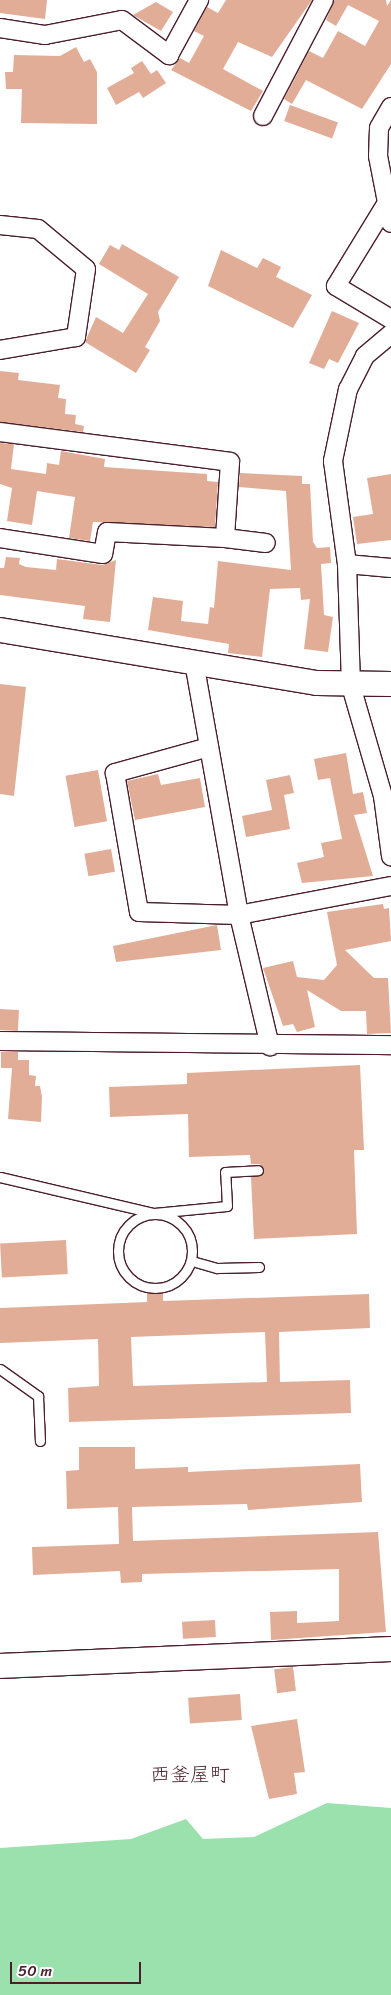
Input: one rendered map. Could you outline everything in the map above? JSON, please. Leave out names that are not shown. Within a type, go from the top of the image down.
[{"type":"street","points":[[0,28],[45,35],[122,20],[169,55],[199,0]]},
{"type":"street","points":[[262,116],[324,0]]},
{"type":"street","points":[[391,107],[379,128],[378,156],[385,206],[391,222]]},
{"type":"street","points":[[385,206],[336,286],[391,320]]},
{"type":"street","points":[[0,225],[38,230],[86,269],[76,337],[0,350]]},
{"type":"street","points":[[391,334],[365,356],[348,389],[333,461],[346,564],[352,686],[387,795],[391,856]]},
{"type":"street","points":[[0,432],[230,462],[225,538]]},
{"type":"street","points":[[0,538],[103,554],[107,532],[225,538],[266,543]]},
{"type":"street","points":[[346,564],[391,568]]},
{"type":"street","points":[[0,630],[352,686],[391,684]]},
{"type":"street","points":[[194,662],[239,915],[270,1046]]},
{"type":"street","points":[[210,747],[115,772],[138,912],[239,915],[391,886]]},
{"type":"street","points":[[0,1041],[270,1046],[391,1045]]},
{"type":"street","points":[[0,1666],[391,1649]]},
{"type":"lane","points":[[0,1177],[154,1213],[176,1220],[185,1228],[190,1238],[192,1260],[178,1281],[154,1288],[136,1282],[122,1269],[118,1244],[122,1232],[131,1222],[154,1213],[227,1206],[225,1172],[258,1170]]},
{"type":"lane","points":[[192,1260],[217,1268],[259,1267]]},
{"type":"lane","points":[[0,1368],[38,1396],[40,1441]]},
{"type":"green space","points":[[327,1803],[391,1808],[391,1995],[0,1995],[0,1848],[131,1839],[186,1819],[203,1839],[254,1837]]},
{"type":"building","points":[[0,0],[47,0],[45,19],[0,13]]},
{"type":"building","points":[[226,0],[312,0],[272,57],[238,42],[223,69],[263,91],[251,111],[171,70],[180,58],[189,63],[204,36],[194,31],[207,7],[218,13]]},
{"type":"building","points":[[335,0],[386,0],[387,6],[391,0],[391,64],[362,109],[306,80],[292,104],[284,99],[309,51],[323,58],[338,31],[365,46],[379,21],[348,5],[336,26],[326,20]]},
{"type":"building","points":[[156,2],[173,12],[161,31],[133,15]]},
{"type":"building","points":[[76,47],[84,62],[90,59],[97,72],[97,124],[21,123],[22,89],[6,89],[5,72],[13,72],[14,55],[60,56]]},
{"type":"building","points":[[142,61],[151,74],[157,70],[166,83],[143,98],[139,92],[116,105],[107,88],[134,73],[131,68]]},
{"type":"building","points":[[290,105],[338,122],[332,138],[284,121]]},
{"type":"building","points":[[122,244],[179,277],[158,312],[160,321],[145,347],[150,350],[136,373],[85,342],[96,317],[123,333],[148,294],[99,264],[110,245],[119,250]]},
{"type":"building","points":[[221,250],[257,268],[263,258],[281,267],[276,277],[312,295],[293,328],[208,286]]},
{"type":"building","points":[[332,311],[359,323],[338,363],[329,359],[324,369],[309,363]]},
{"type":"building","points":[[0,371],[19,373],[18,380],[60,385],[58,398],[66,399],[65,414],[76,415],[75,424],[84,426],[83,432],[0,422]]},
{"type":"building","points":[[0,443],[14,444],[11,469],[46,474],[47,463],[59,465],[61,451],[105,459],[104,467],[207,474],[207,481],[218,482],[215,527],[93,522],[90,541],[69,538],[75,497],[37,491],[32,525],[7,521],[12,488],[0,484]]},
{"type":"building","points":[[240,473],[302,476],[302,484],[310,484],[313,542],[317,548],[330,547],[331,563],[321,564],[324,615],[333,617],[328,652],[304,649],[310,599],[301,600],[300,588],[270,589],[262,657],[228,653],[229,644],[148,630],[153,597],[183,601],[181,621],[208,624],[210,607],[214,608],[218,561],[291,570],[286,491],[239,487]]},
{"type":"building","points":[[391,474],[391,540],[357,544],[353,517],[373,514],[367,478]]},
{"type":"building","points":[[6,557],[20,558],[19,564],[26,567],[56,570],[57,559],[102,565],[116,560],[110,622],[83,619],[85,606],[0,595],[0,568],[4,568]]},
{"type":"building","points":[[0,684],[26,687],[14,796],[0,794]]},
{"type":"building","points":[[346,753],[353,794],[363,792],[367,813],[354,815],[373,876],[302,883],[297,863],[324,857],[321,843],[342,839],[330,778],[318,780],[314,759]]},
{"type":"building","points":[[98,770],[107,821],[75,827],[66,776]]},
{"type":"building","points":[[158,774],[161,785],[200,778],[205,807],[135,820],[127,781]]},
{"type":"building","points":[[290,775],[294,793],[284,795],[290,829],[246,837],[242,816],[272,810],[266,780]]},
{"type":"building","points":[[111,849],[115,872],[88,876],[84,854]]},
{"type":"building","points":[[383,904],[384,909],[389,908],[391,941],[345,950],[374,978],[388,978],[391,1033],[367,1034],[366,1011],[341,1011],[307,990],[315,1027],[297,1032],[293,1024],[283,1026],[263,968],[293,961],[297,977],[324,980],[337,965],[327,912]]},
{"type":"building","points":[[217,925],[221,950],[116,962],[113,946]]},
{"type":"building","points":[[0,1009],[19,1010],[18,1031],[0,1030]]},
{"type":"building","points":[[1,1052],[18,1052],[18,1060],[29,1060],[29,1075],[36,1076],[35,1086],[40,1086],[42,1097],[41,1122],[8,1119],[12,1068],[1,1068]]},
{"type":"building","points":[[360,1065],[364,1150],[354,1150],[357,1234],[254,1239],[251,1177],[264,1170],[260,1164],[251,1164],[250,1155],[189,1157],[188,1114],[110,1117],[109,1087],[187,1084],[187,1073]]},
{"type":"building","points":[[66,1240],[68,1274],[2,1277],[0,1243]]},
{"type":"building","points":[[163,1288],[163,1301],[369,1294],[370,1328],[279,1332],[280,1382],[350,1380],[351,1413],[69,1422],[68,1388],[99,1386],[98,1339],[0,1343],[0,1308],[147,1302],[147,1289]],"holes":[[[265,1332],[267,1382],[133,1386],[131,1337]]]},
{"type":"building","points":[[79,1447],[135,1447],[135,1469],[188,1467],[188,1472],[360,1464],[362,1502],[248,1510],[247,1504],[132,1507],[133,1541],[378,1532],[386,1632],[271,1640],[270,1612],[297,1611],[297,1623],[339,1621],[339,1569],[142,1574],[142,1582],[121,1583],[120,1571],[33,1575],[32,1547],[119,1544],[118,1507],[67,1509],[66,1471],[79,1470]]},
{"type":"building","points":[[215,1620],[216,1637],[183,1639],[182,1622]]},
{"type":"building","points":[[293,1667],[296,1691],[277,1693],[274,1669]]},
{"type":"building","points":[[240,1694],[242,1720],[190,1724],[188,1698]]},
{"type":"building","points":[[297,1719],[305,1772],[294,1773],[297,1794],[269,1799],[251,1726]]},
{"type":"district","name":"西釜屋町","points":[[190,1774]]}]
